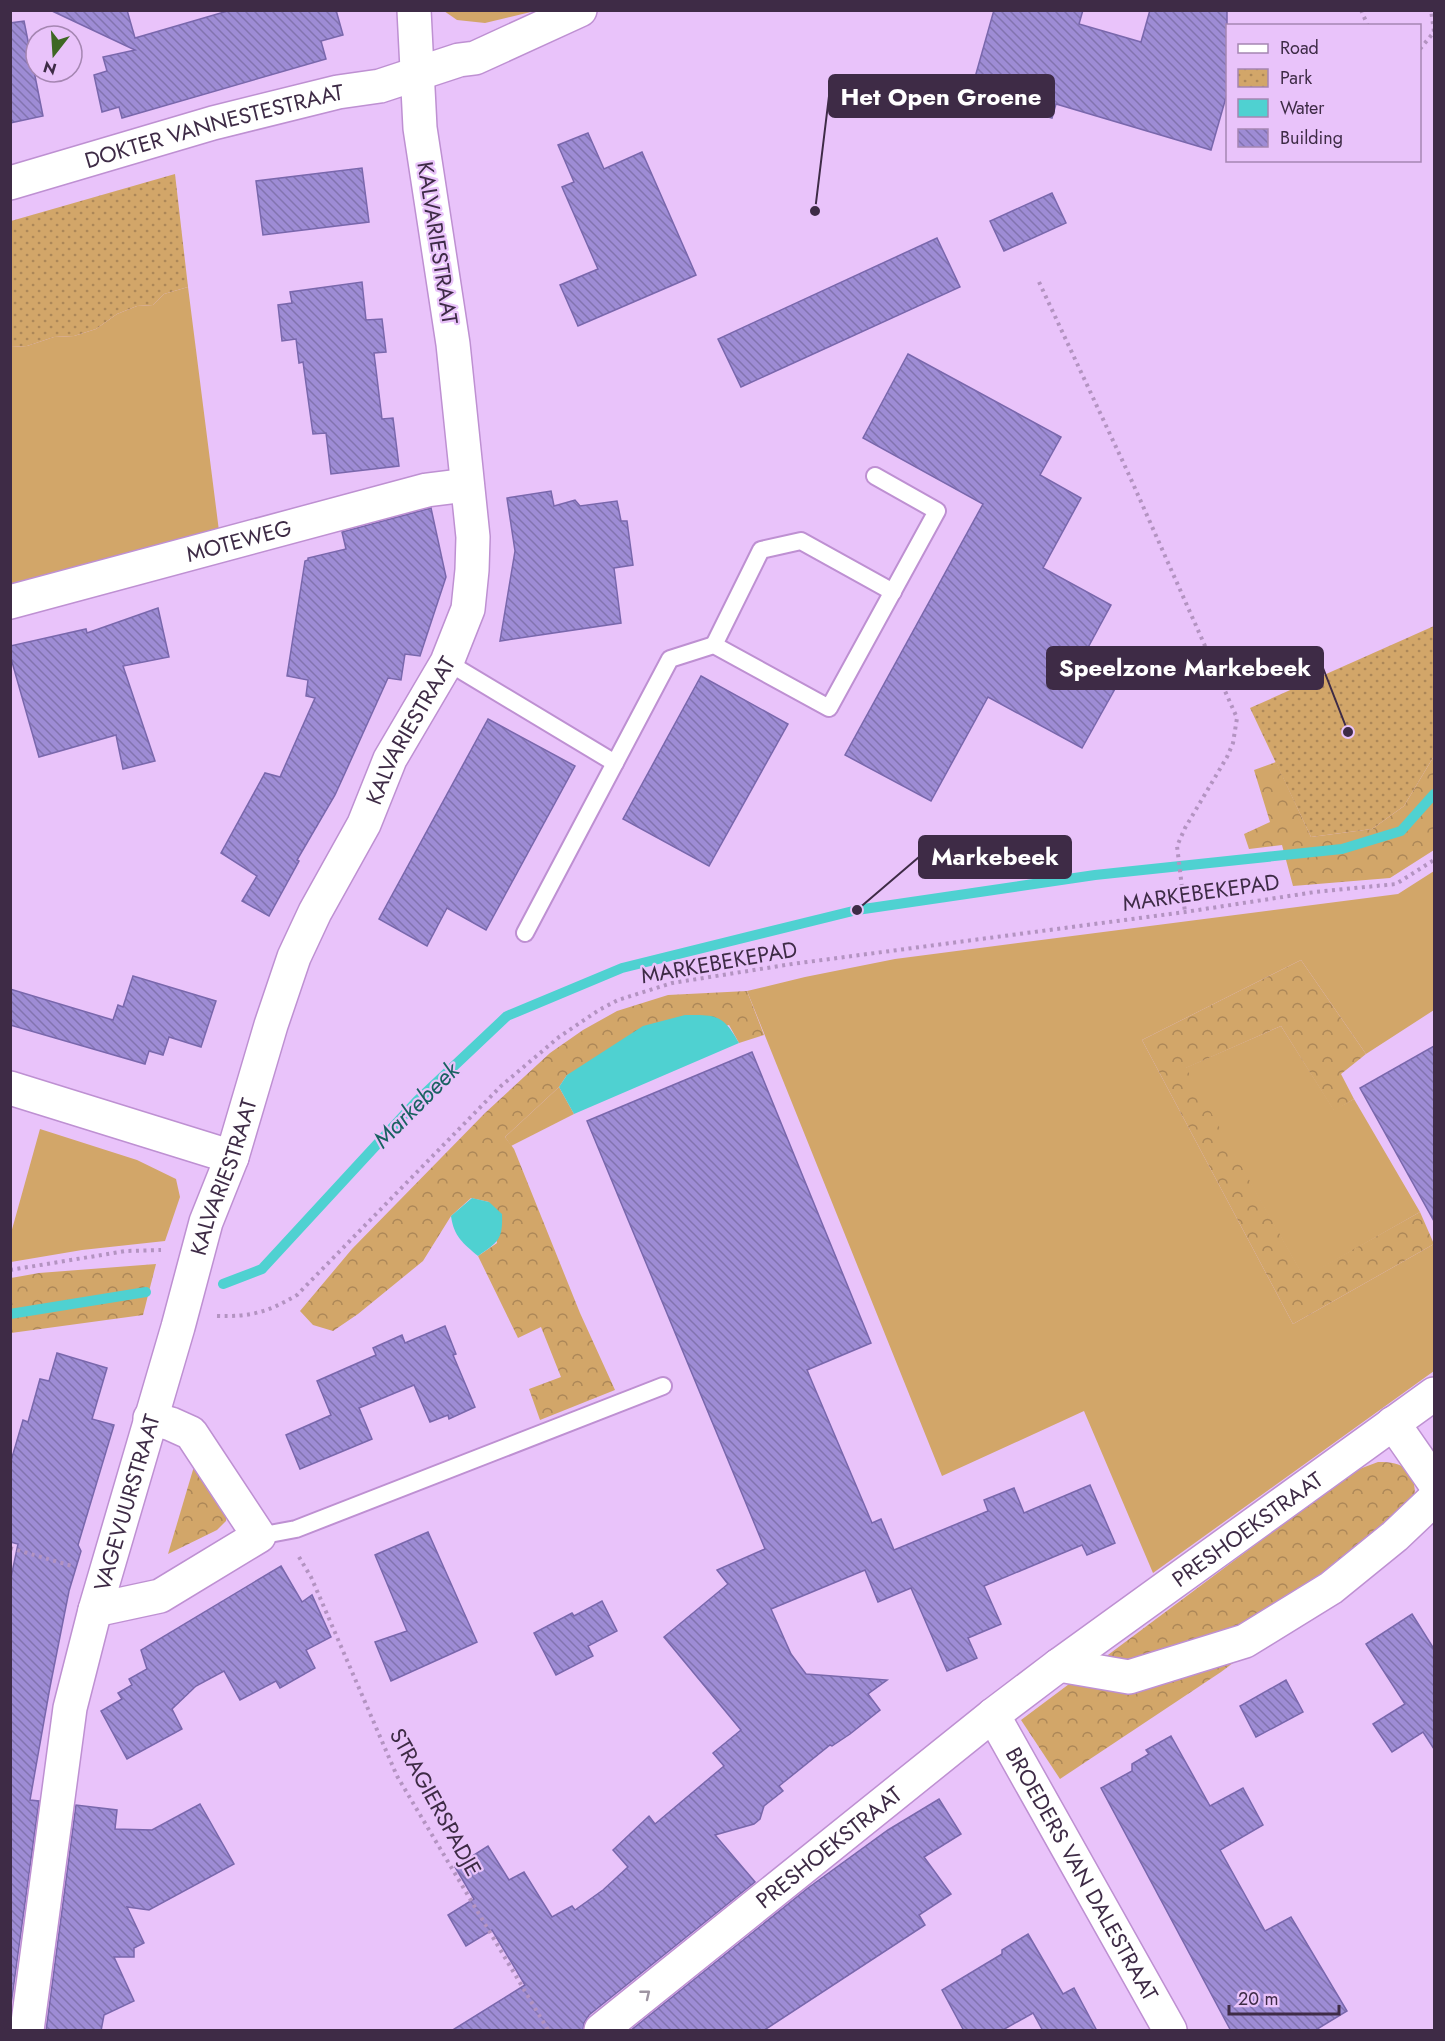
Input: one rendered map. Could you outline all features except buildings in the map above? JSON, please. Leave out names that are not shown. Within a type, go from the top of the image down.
[{"type":"street","name":"KALVARIESTRAAT","points":[[150,1418],[206,1222],[232,1157],[271,1025],[294,957],[315,912],[363,824],[390,759],[447,662],[468,609],[473,537],[453,344],[420,128],[414,10]]},
{"type":"street","name":"DOKTER VANNESTESTRAAT","points":[[10,183],[213,123],[338,92],[380,86],[459,60],[475,58],[580,10]]},
{"type":"street","name":"MOTEWEG","points":[[10,602],[427,490],[467,485]]},
{"type":"street","points":[[10,1088],[232,1157]]},
{"type":"street","name":"PRESHOEKSTRAAT","points":[[601,2031],[993,1715],[1434,1394]]},
{"type":"street","name":"VAGEVUURSTRAAT","points":[[27,2031],[70,1708],[95,1610],[104,1576],[150,1418],[171,1424],[190,1433],[259,1536],[160,1596],[95,1610]]},
{"type":"street","points":[[1393,1423],[1434,1482]]},
{"type":"street","points":[[1059,1665],[1129,1677],[1245,1641],[1331,1588],[1395,1536],[1434,1499]]},
{"type":"street","name":"BROEDERS VAN DALESTRAAT","points":[[993,1715],[1170,2031]]},
{"type":"lane","points":[[714,645],[829,708],[937,511],[875,476]]},
{"type":"lane","points":[[525,933],[670,659],[714,645],[761,550],[801,541],[893,592]]},
{"type":"lane","points":[[447,662],[615,763]]},
{"type":"lane","points":[[259,1536],[296,1529],[663,1386]]},
{"type":"path","points":[[1361,10],[1367,24]]},
{"type":"path","points":[[1421,47],[1434,32],[1431,10]]},
{"type":"path","points":[[1039,282],[1130,477],[1237,718],[1233,743],[1227,757],[1185,828],[1177,846],[1185,912]]},
{"type":"path","name":"MARKEBEKEPAD","points":[[10,1270],[126,1251],[163,1250],[206,1310],[218,1316],[256,1314],[273,1309],[297,1295],[501,1086],[559,1037],[618,1000],[672,983],[792,964],[1185,912],[1315,892],[1396,884],[1434,860]]},
{"type":"path","name":"STRAGIERSPADJE","points":[[259,1536],[300,1558],[311,1577],[397,1776],[548,2031]]},
{"type":"path","points":[[10,1548],[104,1576]]},
{"type":"green space","points":[[444,11],[535,11],[485,23],[457,20]]},
{"type":"green space","points":[[175,174],[188,287],[164,294],[153,305],[137,306],[117,314],[96,329],[74,336],[54,337],[27,346],[11,347],[11,221]]},
{"type":"green space","points":[[188,287],[219,531],[11,584],[11,347],[27,346],[54,337],[74,336],[96,329],[117,314],[137,306],[153,305],[164,294]]},
{"type":"green space","points":[[1434,626],[1434,756],[1404,806],[1372,829],[1311,837],[1250,708]]},
{"type":"green space","points":[[1434,756],[1434,850],[1390,878],[1293,886],[1282,845],[1249,849],[1244,834],[1270,822],[1254,770],[1276,762],[1311,837],[1372,829],[1404,806]]},
{"type":"green space","points":[[1434,871],[1434,1010],[1366,1054],[1301,960],[1142,1040],[1293,1324],[1434,1244],[1434,1371],[1153,1573],[1084,1411],[942,1476],[747,991],[895,959],[1398,894]]},
{"type":"green space","points":[[1301,960],[1366,1054],[1341,1074],[1354,1099],[1334,1111],[1281,1026],[1186,1068],[1304,1277],[1420,1212],[1434,1244],[1293,1324],[1142,1040]]},
{"type":"green space","points":[[747,991],[764,1035],[739,1043],[729,1025],[567,1075],[559,1087],[505,1137],[514,1149],[580,1313],[615,1390],[540,1420],[529,1389],[561,1377],[541,1327],[518,1338],[478,1256],[497,1243],[489,1202],[471,1198],[451,1216],[423,1261],[358,1314],[333,1331],[313,1325],[300,1311],[352,1249],[485,1113],[550,1053],[583,1030],[617,1011],[668,995]]},
{"type":"green space","points":[[1281,1026],[1334,1110],[1354,1099],[1420,1212],[1304,1278],[1185,1068]]},
{"type":"green space","points":[[559,1087],[574,1114],[511,1146],[505,1137]]},
{"type":"green space","points":[[40,1129],[137,1160],[176,1179],[180,1197],[165,1241],[82,1250],[11,1262],[11,1233]]},
{"type":"green space","points":[[156,1264],[143,1315],[11,1333],[11,1278],[39,1273]]},
{"type":"green space","points":[[1378,1462],[1395,1464],[1406,1469],[1413,1480],[1415,1497],[1305,1609],[1221,1672],[1060,1779],[1021,1720],[1354,1471]]},
{"type":"green space","points":[[195,1463],[227,1511],[226,1521],[217,1530],[168,1554]]},
{"type":"water","points":[[685,1015],[718,1018],[728,1026],[739,1043],[574,1114],[559,1087],[567,1075],[643,1026]]},
{"type":"water","points":[[472,1198],[489,1202],[502,1214],[498,1240],[478,1256],[457,1234],[451,1216]]},
{"type":"waterway","name":"Markebeek","points":[[223,1284],[262,1269],[417,1101],[507,1016],[622,968],[857,910],[1095,875],[1342,849],[1401,831],[1434,794]]},
{"type":"waterway","name":"Markebeek","points":[[10,1314],[146,1292]]},
{"type":"place","name":"Het Open Groene","points":[[815,211]]},
{"type":"place","name":"Speelzone Markebeek","points":[[1348,732]]},
{"type":"place","name":"Markebeek","points":[[857,910]]}]
